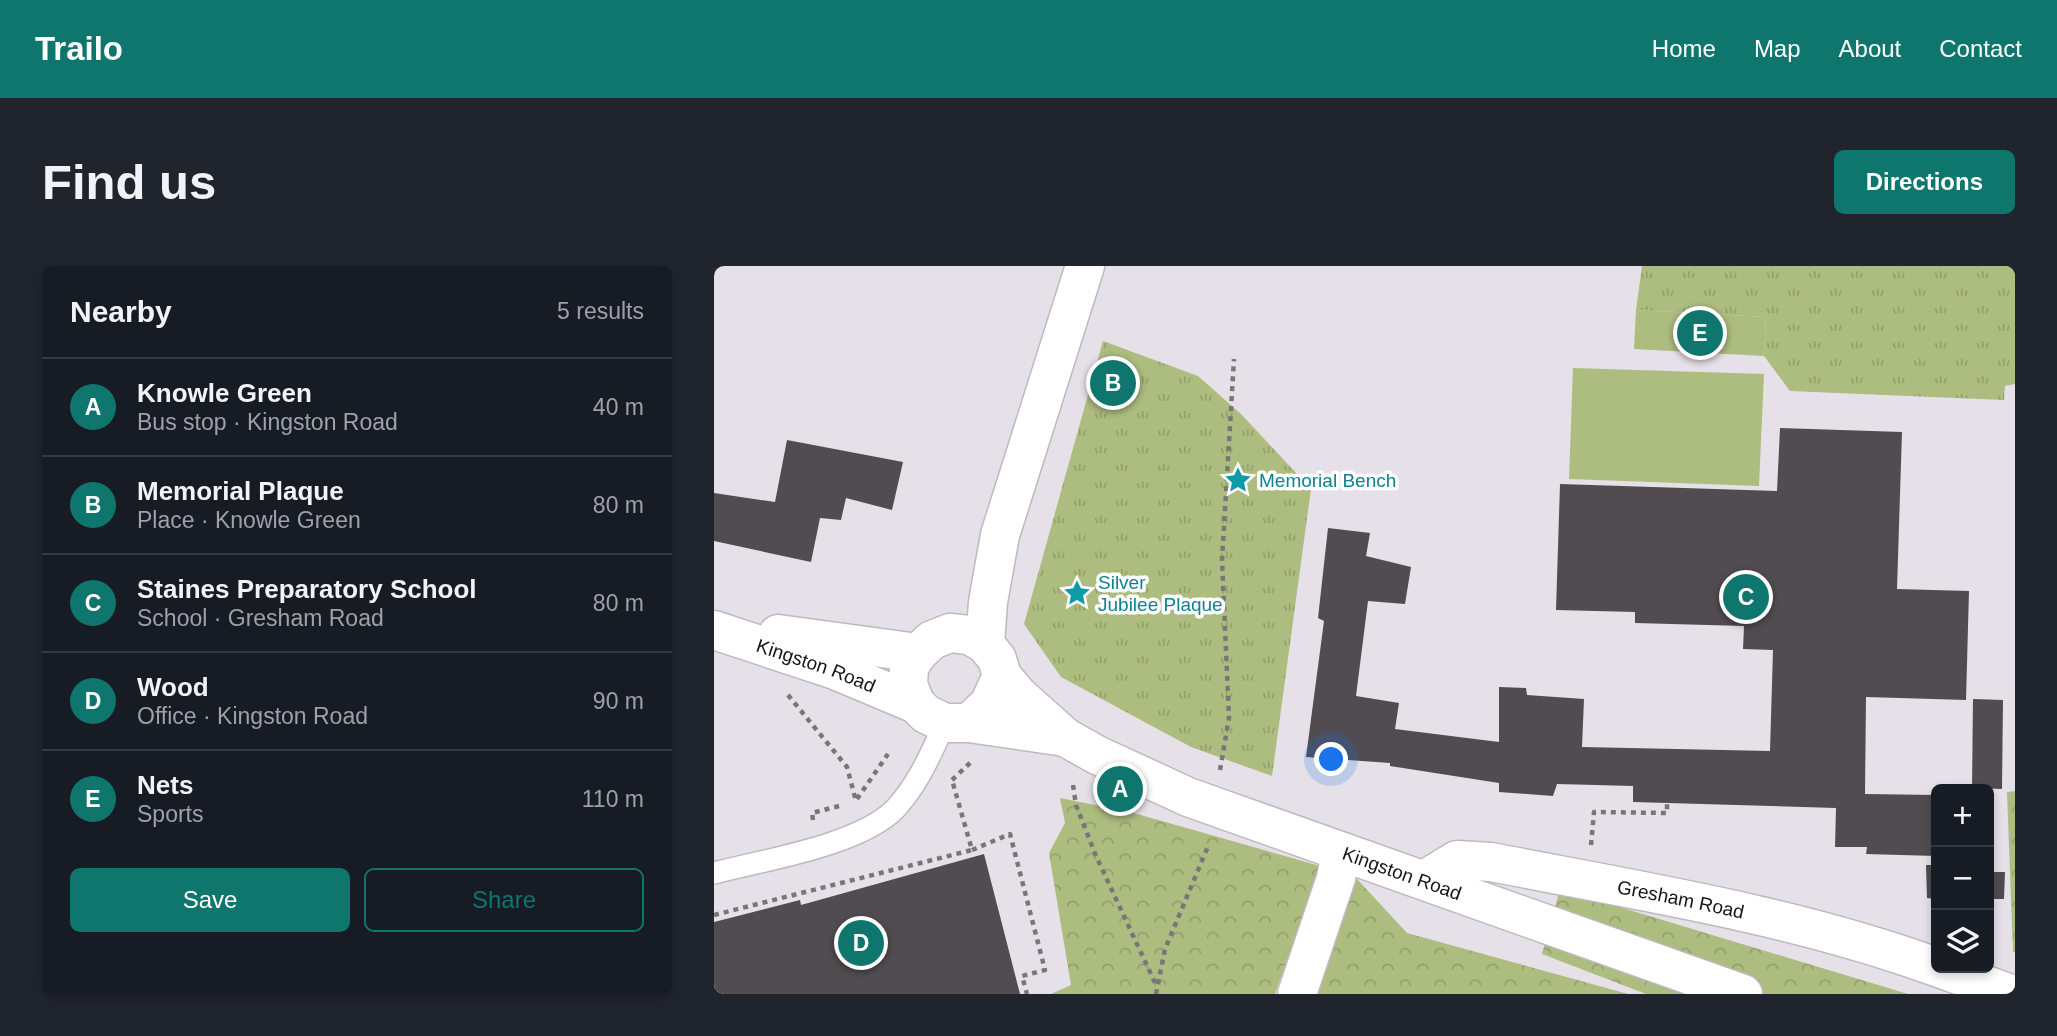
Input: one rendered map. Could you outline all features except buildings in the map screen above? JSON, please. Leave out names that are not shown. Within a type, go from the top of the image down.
[{"type":"street","points":[[964,652],[909,667],[908,685],[943,717],[989,704],[964,652],[965,598],[997,552],[1000,535],[1085,266]]},
{"type":"street","name":"Kingston Road","points":[[714,629],[964,652],[1065,737],[1097,755],[1188,797],[1743,994]]},
{"type":"street","name":"Kingston Road","points":[[714,629],[835,670],[943,717],[1065,737]]},
{"type":"street","points":[[1297,994],[1336,878],[1341,853]]},
{"type":"street","name":"Gresham Road","points":[[1424,880],[1457,860],[1491,862],[1768,918],[1900,953],[1931,964]]},
{"type":"street","name":"Gresham Road","points":[[1954,973],[2011,994]]},
{"type":"lane","points":[[714,873],[819,846],[873,827],[895,809],[925,768],[943,717]]},
{"type":"path","points":[[1219,777],[1229,718],[1222,560],[1234,359]]},
{"type":"path","points":[[783,688],[847,767],[856,802],[888,754]]},
{"type":"path","points":[[952,780],[972,850]]},
{"type":"path","points":[[1073,781],[1076,805],[1096,856],[1157,991]]},
{"type":"path","points":[[1588,881],[1594,813],[1667,813],[1667,803]]},
{"type":"path","points":[[714,915],[972,850],[1010,834],[1045,970],[1022,976],[1027,994]]},
{"type":"path","points":[[1157,991],[1165,949],[1211,839]]},
{"type":"green space","points":[[1642,266],[2015,266],[2015,384],[2005,386],[2004,400],[1790,391],[1764,356],[1766,317],[1636,310]]},
{"type":"green space","points":[[1636,310],[1766,317],[1764,356],[1634,349]]},
{"type":"green space","points":[[1103,341],[1198,376],[1241,414],[1311,489],[1272,776],[1191,747],[1061,677],[1024,624]]},
{"type":"green space","points":[[1573,368],[1764,374],[1759,486],[1569,479]]},
{"type":"green space","points":[[2015,791],[2015,952],[2013,952],[2007,792]]},
{"type":"green space","points":[[1060,798],[1130,812],[1320,866],[1275,994],[1051,994],[1071,985],[1049,853],[1065,823]]},
{"type":"green space","points":[[1357,879],[1407,933],[1628,994],[1310,994]]},
{"type":"green space","points":[[1560,889],[1908,994],[1646,994],[1542,954]]},
{"type":"place","name":"Nets","points":[[1700,333]]},
{"type":"place","name":"Memorial Plaque","points":[[1113,383]]},
{"type":"place","name":"Memorial Bench","points":[[1238,480]]},
{"type":"place","name":"Silver Jubilee Plaque","points":[[1077,593]]},
{"type":"place","name":"Staines Preparatory School","points":[[1746,597]]},
{"type":"place","name":"Knowle Green","points":[[1120,789]]},
{"type":"place","name":"Wood","points":[[861,943]]}]
